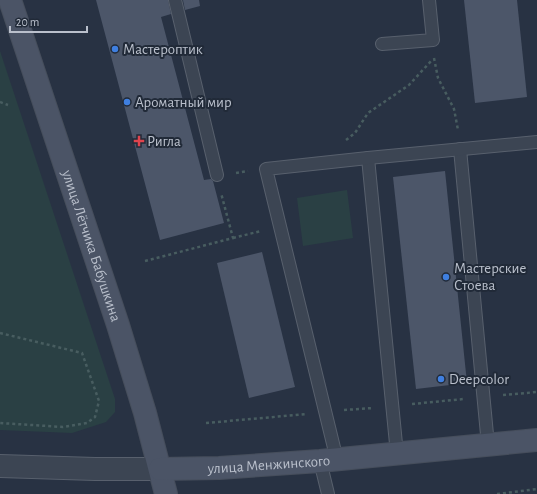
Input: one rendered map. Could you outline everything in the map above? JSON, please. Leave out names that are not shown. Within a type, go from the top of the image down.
[{"type":"main road","name":"улица Лётчика Бабушкина","points":[[10,0],[118,325],[145,413],[166,494]]},
{"type":"main road","name":"улица Менжинского","points":[[160,469],[219,468],[328,461],[537,440]]},
{"type":"street","name":"улица Менжинского","points":[[0,466],[95,469],[160,469]]},
{"type":"lane","points":[[175,0],[217,175]]},
{"type":"lane","points":[[382,44],[433,40],[429,0]]},
{"type":"lane","points":[[328,494],[328,461],[280,226],[266,169],[537,142]]},
{"type":"lane","points":[[460,149],[488,445]]},
{"type":"lane","points":[[368,158],[397,454]]},
{"type":"path","points":[[323,163],[334,150],[355,133],[368,113],[409,85],[434,58],[438,78],[454,108],[460,149]]},
{"type":"path","points":[[0,102],[8,105]]},
{"type":"path","points":[[233,238],[217,175],[266,169]]},
{"type":"path","points":[[145,261],[280,226]]},
{"type":"path","points":[[0,333],[82,353],[99,401],[95,417],[87,423],[64,427],[0,423]]},
{"type":"path","points":[[496,494],[537,489]]},
{"type":"green space","points":[[0,51],[115,399],[115,412],[106,422],[72,433],[0,430]]},
{"type":"green space","points":[[347,190],[353,238],[303,246],[297,198]]},
{"type":"building","points":[[96,0],[168,0],[171,14],[161,17],[204,180],[211,179],[213,181],[224,223],[160,240]]},
{"type":"building","points":[[183,0],[199,0],[200,6],[185,10]]},
{"type":"building","points":[[464,0],[517,0],[527,97],[475,103]]},
{"type":"building","points":[[445,171],[467,383],[416,389],[393,177]]},
{"type":"building","points":[[262,252],[295,387],[249,398],[217,263]]},
{"type":"place","name":"Мастероптик","points":[[115,49]]},
{"type":"place","name":"Ароматный мир","points":[[127,102]]},
{"type":"place","name":"Ригла","points":[[139,141]]},
{"type":"place","name":"Мастерские Стоева","points":[[446,277]]},
{"type":"place","name":"Deepcolor","points":[[441,379]]}]
